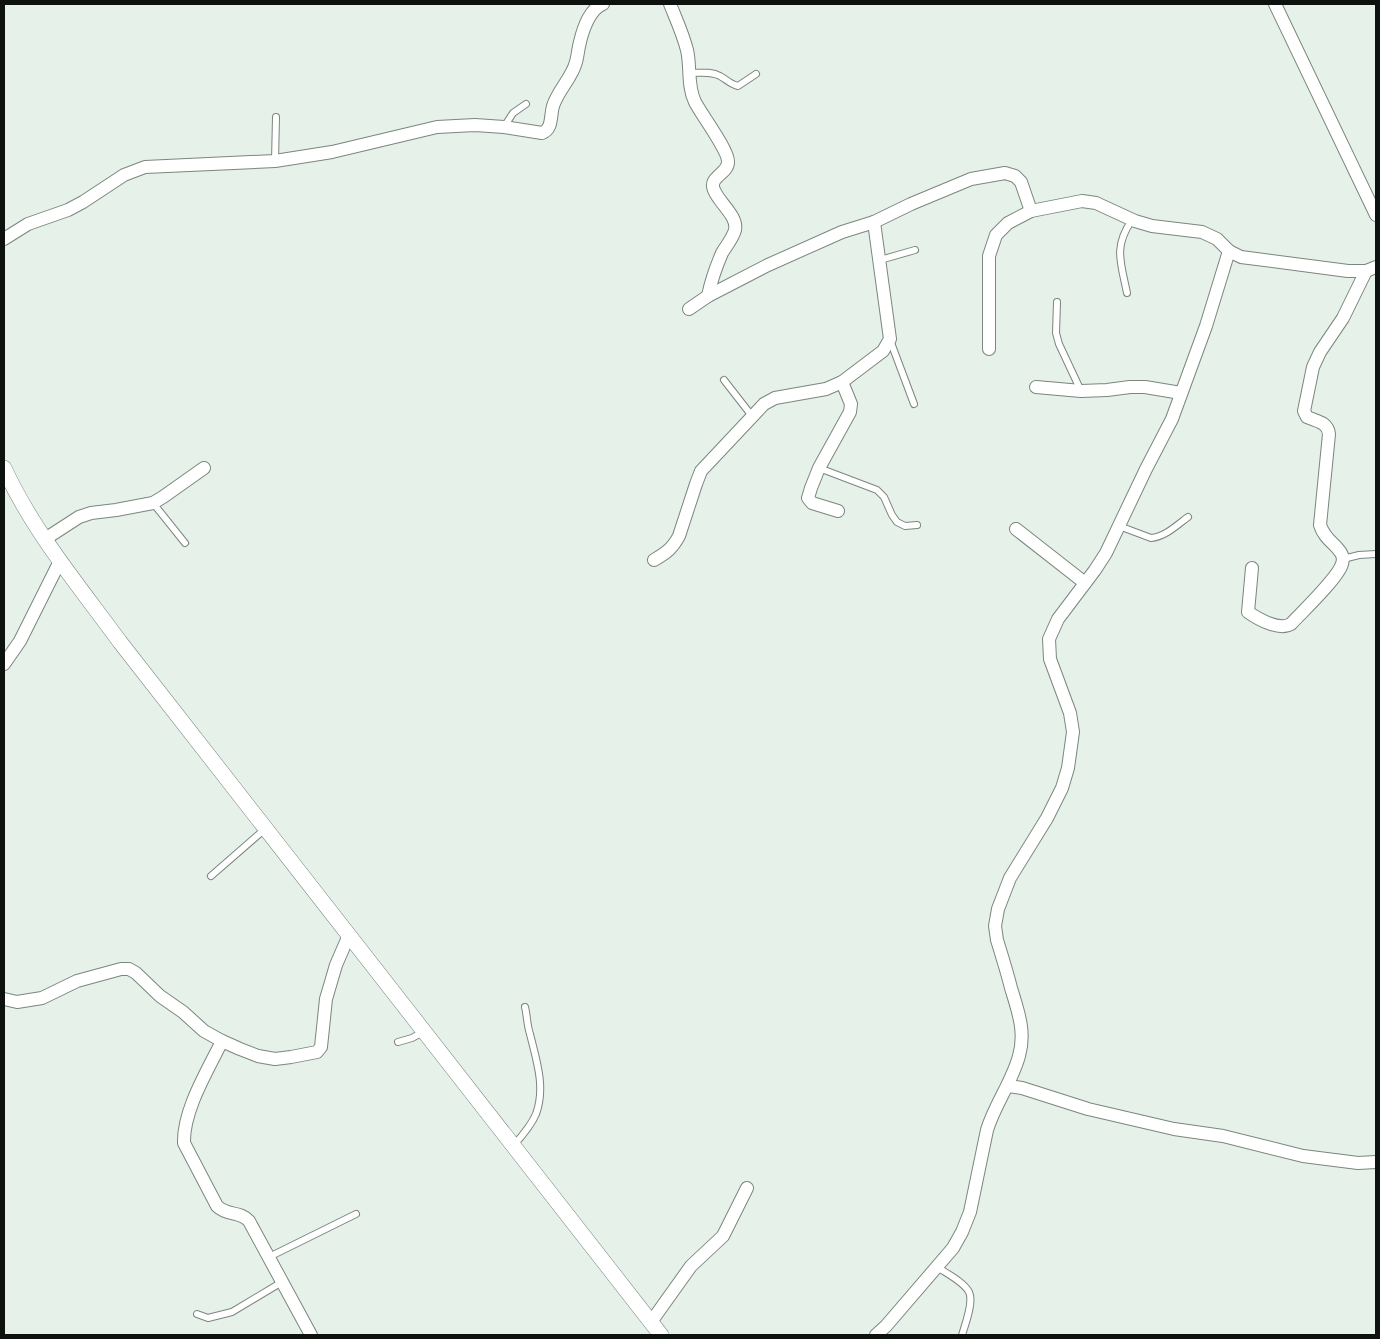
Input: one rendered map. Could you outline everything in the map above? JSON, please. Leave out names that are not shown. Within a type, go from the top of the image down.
[{"type":"street","points":[[4,239],[28,224],[68,210],[124,175],[145,167],[275,161],[332,152],[436,127],[475,125],[504,127],[542,134],[549,127],[556,97],[572,72],[580,41],[591,12],[597,6],[603,4]]},
{"type":"street","points":[[670,4],[687,50],[691,93],[724,150],[728,162],[713,183],[714,190],[734,221],[735,230],[713,274],[708,296]]},
{"type":"street","points":[[1276,4],[1376,215]]},
{"type":"street","points":[[688,309],[708,296],[768,265],[842,232],[874,222],[971,179],[1005,173],[1015,176],[1022,182],[1031,211]]},
{"type":"street","points":[[989,349],[989,256],[996,235],[1008,222],[1031,211],[1082,201],[1096,202],[1132,220],[1152,226],[1202,232],[1216,239],[1229,251],[1241,257],[1348,271],[1371,269]]},
{"type":"street","points":[[654,560],[669,552],[679,536],[702,471],[764,404],[775,398],[826,389],[842,382],[883,351],[890,339],[874,222]]},
{"type":"street","points":[[876,1335],[886,1326],[953,1248],[970,1212],[987,1130],[991,1118],[1008,1086],[1019,1057],[1022,1041],[1022,1024],[995,926],[998,909],[1013,872],[1039,832],[1062,788],[1068,768],[1072,732],[1070,713],[1050,659],[1049,640],[1058,619],[1106,553],[1172,418],[1206,326],[1229,251]]},
{"type":"street","points":[[1252,568],[1248,612],[1274,626],[1283,627],[1290,625],[1340,568],[1343,559],[1341,553],[1323,533],[1320,525],[1330,434],[1328,428],[1323,423],[1307,417],[1304,411],[1313,367],[1320,352],[1343,318],[1371,269]]},
{"type":"street","points":[[838,511],[812,503],[808,498],[819,468],[850,412],[851,404],[842,382]]},
{"type":"street","points":[[1036,387],[1081,391],[1145,387],[1181,393]]},
{"type":"street","points":[[4,468],[14,490],[45,539],[120,642],[661,1335]]},
{"type":"street","points":[[45,539],[79,516],[153,503],[204,468]]},
{"type":"street","points":[[1016,528],[1085,583]]},
{"type":"street","points":[[4,664],[20,641],[60,561]]},
{"type":"street","points":[[4,999],[17,1002],[42,998],[77,981],[121,969],[129,969],[136,973],[160,996],[184,1012],[204,1031],[222,1041],[258,1056],[275,1059],[291,1058],[317,1052],[321,1047],[326,998],[336,965],[349,935]]},
{"type":"street","points":[[222,1041],[194,1097],[184,1135],[184,1143],[217,1206],[222,1211],[245,1216],[249,1221],[311,1335]]},
{"type":"street","points":[[1008,1086],[1022,1088],[1088,1109],[1174,1130],[1223,1136],[1303,1156],[1358,1163],[1376,1162]]},
{"type":"street","points":[[651,1322],[691,1266],[723,1236],[747,1188]]},
{"type":"lane","points":[[690,73],[712,73],[730,84],[738,86],[756,74]]},
{"type":"lane","points":[[504,127],[513,113],[526,104]]},
{"type":"lane","points":[[275,161],[276,118]]},
{"type":"lane","points":[[1127,293],[1120,249],[1122,236],[1132,220]]},
{"type":"lane","points":[[880,260],[915,250]]},
{"type":"lane","points":[[1057,302],[1056,333],[1081,391]]},
{"type":"lane","points":[[890,339],[914,404]]},
{"type":"lane","points":[[724,380],[752,416]]},
{"type":"lane","points":[[819,468],[877,490],[884,497],[897,522],[905,526],[918,525]]},
{"type":"lane","points":[[153,503],[185,543]]},
{"type":"lane","points":[[1119,526],[1151,538],[1156,538],[1162,536],[1188,517]]},
{"type":"lane","points":[[1343,559],[1376,554]]},
{"type":"lane","points":[[211,876],[266,828]]},
{"type":"lane","points":[[513,1146],[526,1132],[536,1114],[540,1101],[539,1070],[529,1032],[526,1007]]},
{"type":"lane","points":[[398,1042],[424,1032]]},
{"type":"lane","points":[[269,1257],[356,1214]]},
{"type":"lane","points":[[937,1267],[964,1285],[969,1292],[969,1308],[962,1335]]},
{"type":"lane","points":[[197,1314],[208,1318],[232,1312],[282,1282]]}]
